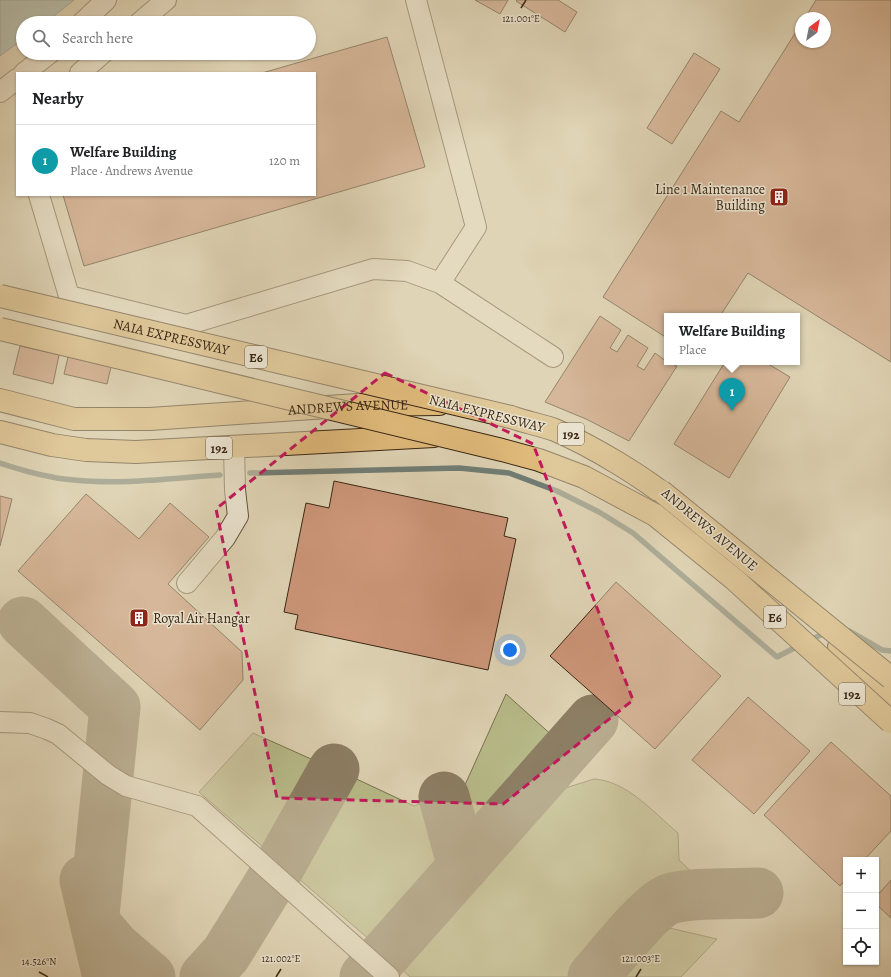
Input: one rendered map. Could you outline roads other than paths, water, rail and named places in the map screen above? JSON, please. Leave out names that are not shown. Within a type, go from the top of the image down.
[{"type":"main road","name":"NAIA EXPRESSWAY","points":[[0,296],[511,417],[554,430],[598,452],[662,492],[708,530],[891,695]]},
{"type":"main road","name":"E6","points":[[0,329],[502,450],[539,460],[584,477],[655,515],[734,579],[889,720]]},
{"type":"main road","name":"ANDREWS AVENUE","points":[[0,400],[74,419],[150,419],[357,405],[440,404],[516,416],[556,428],[592,444],[671,494],[820,625]]},
{"type":"main road","name":"ANDREWS AVENUE","points":[[0,432],[52,445],[86,450],[136,452],[439,436],[514,446],[585,473],[652,518],[731,582],[789,636]]},
{"type":"main road","points":[[662,492],[891,678]]},
{"type":"main road","name":"192","points":[[836,641],[891,690]]},
{"type":"main road","name":"192","points":[[814,660],[889,720]]},
{"type":"street","points":[[89,16],[106,0]]},
{"type":"street","points":[[147,16],[166,0]]},
{"type":"street","points":[[416,0],[476,227],[440,283]]},
{"type":"street","points":[[25,72],[41,60]]},
{"type":"street","points":[[81,72],[96,60]]},
{"type":"street","points":[[0,92],[16,80]]},
{"type":"street","points":[[38,196],[69,296],[186,325],[373,269],[407,271],[440,283],[553,357]]},
{"type":"street","points":[[187,583],[225,538],[238,516],[235,490],[234,447]]},
{"type":"street","points":[[0,722],[30,723],[47,729],[58,734],[108,775],[122,784],[197,806],[389,977]]},
{"type":"water","points":[[0,0],[74,0],[54,16],[16,16],[16,44],[0,56]]},
{"type":"waterway","points":[[0,463],[46,476],[65,479],[110,482],[220,475]]},
{"type":"waterway","points":[[250,473],[459,468],[509,473],[557,491],[599,512],[633,533],[777,657],[800,645]]},
{"type":"waterway","points":[[849,631],[882,650],[891,651]]},
{"type":"waterway","points":[[810,640],[827,632]]},
{"type":"place","name":"Line 1 Maintenance Building","points":[[779,197]]},
{"type":"place","name":"Welfare Building","points":[[732,411]]},
{"type":"place","name":"Royal Air Hangar","points":[[139,618]]}]
